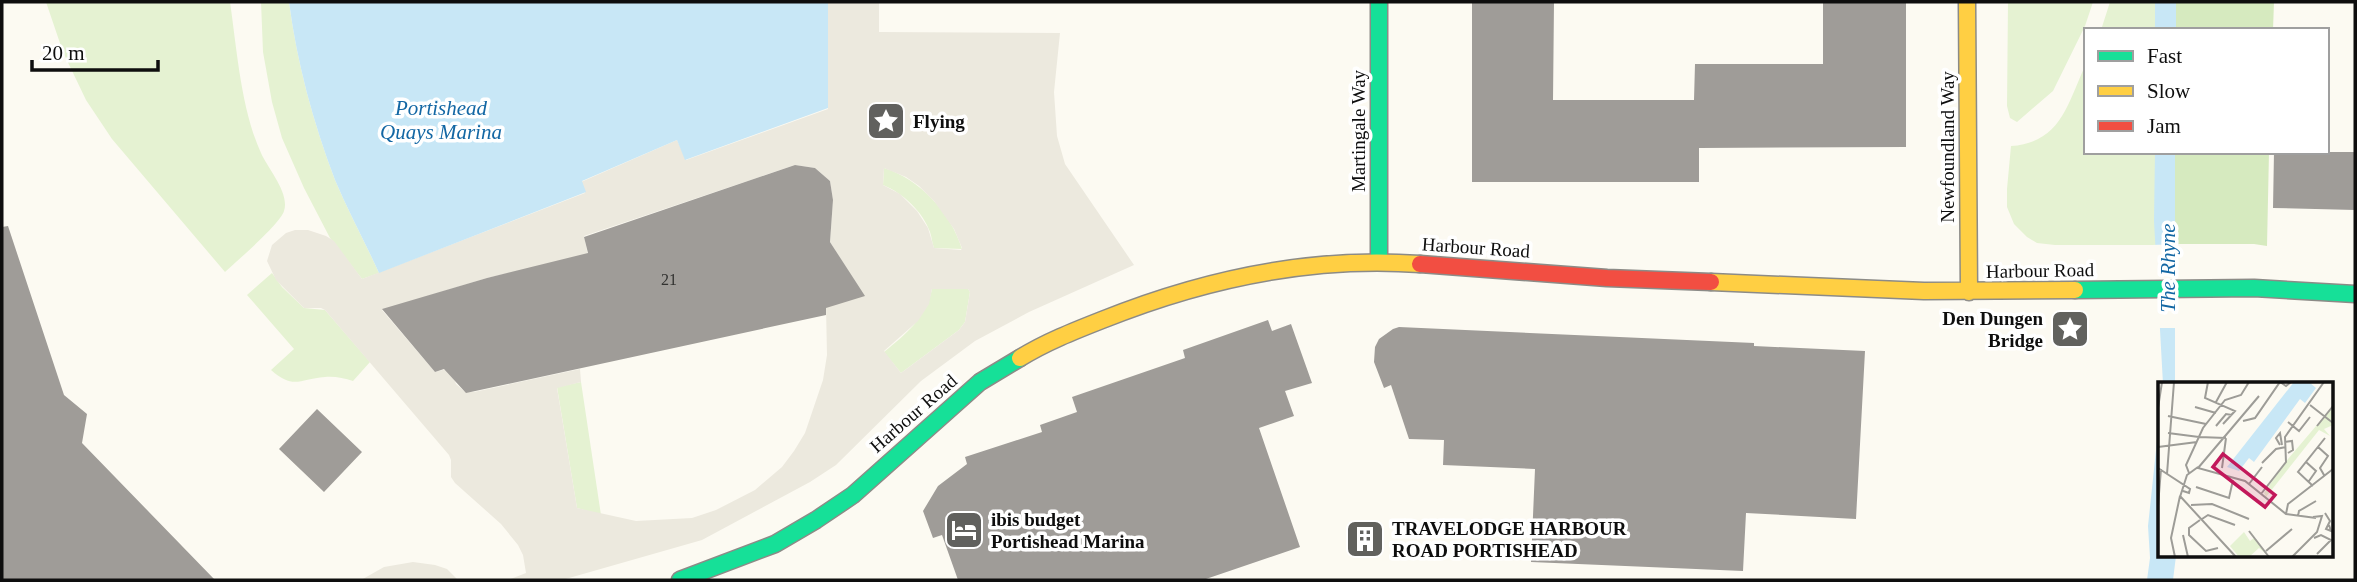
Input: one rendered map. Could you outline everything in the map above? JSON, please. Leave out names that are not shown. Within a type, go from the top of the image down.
[{"type":"street","name":"Martingale Way","points":[[1379,2],[1379,261]]},
{"type":"street","name":"Newfoundland Way","points":[[1968,2],[1969,292]]},
{"type":"street","name":"Harbour Road","points":[[680,580],[775,544],[816,520],[853,495],[980,382],[1043,344],[1186,289],[1284,268],[1379,261],[1607,278],[1969,292],[2254,288],[2355,294]]},
{"type":"green space","points":[[46,2],[230,2],[249,118],[261,153],[281,189],[285,204],[281,217],[275,224],[225,272],[112,139],[86,100],[63,52]]},
{"type":"green space","points":[[261,2],[289,2],[301,70],[320,136],[335,180],[379,273],[362,279],[330,238],[282,138],[263,52]]},
{"type":"green space","points":[[2008,2],[2093,2],[2085,26],[2053,91],[2017,122],[2010,118],[2007,106]]},
{"type":"green space","points":[[2110,2],[2155,2],[2155,28],[2102,28]]},
{"type":"green space","points":[[2176,2],[2274,2],[2273,28],[2176,28]]},
{"type":"green space","points":[[2084,68],[2084,154],[2155,154],[2156,245],[2037,243],[2014,224],[2007,207],[2011,146],[2042,137],[2052,129],[2067,106]]},
{"type":"green space","points":[[2175,154],[2269,154],[2267,246],[2175,244]]},
{"type":"green space","points":[[884,168],[910,180],[932,199],[950,223],[962,249],[934,248],[927,225],[917,210],[898,193],[883,185]]},
{"type":"green space","points":[[272,273],[304,308],[325,310],[370,362],[353,381],[328,377],[291,382],[271,370],[294,349],[247,295]]},
{"type":"green space","points":[[932,289],[968,289],[970,292],[965,322],[959,330],[901,373],[884,352],[920,317]]},
{"type":"green space","points":[[581,382],[601,515],[577,508],[557,387]]},
{"type":"shaded area","points":[[828,2],[879,2],[879,32],[1060,33],[1054,92],[1057,136],[1065,164],[1134,265],[1029,312],[975,341],[921,381],[836,465],[810,482],[702,540],[562,580],[508,580],[526,573],[518,545],[501,524],[455,483],[451,477],[449,455],[325,310],[304,308],[276,280],[267,261],[272,245],[286,233],[308,230],[334,241],[362,279],[585,193],[581,182],[677,140],[686,160],[828,109]],"holes":[[[795,165],[815,168],[830,181],[833,200],[830,242],[859,288],[826,307],[827,355],[823,380],[805,433],[782,467],[755,490],[716,510],[692,518],[636,521],[577,508],[557,388],[581,382],[580,369],[474,392],[464,391],[456,384],[450,368],[435,372],[382,310],[487,278],[588,255],[584,236]],[[884,168],[906,177],[934,201],[954,229],[961,250],[934,248],[928,228],[917,211],[900,194],[883,185]],[[932,289],[968,289],[970,292],[965,322],[959,330],[901,373],[884,351],[918,321],[929,304]]]},
{"type":"shaded area","points":[[413,562],[447,569],[458,580],[361,580],[384,567]]},
{"type":"water","name":"Portishead Quays Marina","points":[[289,2],[828,2],[828,108],[685,160],[677,140],[582,181],[586,192],[379,273],[335,180],[320,136],[301,70]]},
{"type":"water","points":[[2155,2],[2176,2],[2176,28],[2155,28]]},
{"type":"water","name":"The Rhyne","points":[[2155,154],[2175,154],[2175,382],[2163,382],[2154,221]]},
{"type":"water","points":[[2158,431],[2158,558],[2176,558],[2173,580],[2147,580],[2150,558],[2148,526]]},
{"type":"pier","points":[[2179,244],[2179,328],[2156,328],[2152,245]]},
{"type":"building","points":[[1472,2],[1554,2],[1553,100],[1694,100],[1695,64],[1823,64],[1823,2],[1906,2],[1906,147],[1699,148],[1699,182],[1472,182]]},
{"type":"building","points":[[2355,152],[2355,210],[2273,208],[2274,154]]},
{"type":"building","points":[[795,165],[815,168],[830,181],[833,200],[830,242],[865,296],[826,308],[826,315],[466,393],[444,369],[435,372],[382,309],[487,278],[588,253],[584,237]]},
{"type":"building","points":[[8,226],[64,395],[87,414],[82,443],[215,580],[2,580],[2,227]]},
{"type":"building","points":[[1268,320],[1272,331],[1291,324],[1312,383],[1285,391],[1294,416],[1259,428],[1300,547],[1203,580],[958,580],[942,535],[933,538],[923,511],[938,486],[967,464],[965,457],[1042,432],[1040,425],[1077,412],[1072,397],[1185,358],[1183,350]]},
{"type":"building","points":[[1399,327],[1754,343],[1754,346],[1865,351],[1856,519],[1746,513],[1743,571],[1531,562],[1535,469],[1443,465],[1444,440],[1409,439],[1391,385],[1384,388],[1374,362],[1375,347],[1379,339]]},
{"type":"building","points":[[317,409],[362,452],[324,492],[279,449]]},
{"type":"traffic: fast","points":[[1379,2],[1379,261]]},
{"type":"traffic: fast","points":[[2075,290],[2254,288],[2355,294]]},
{"type":"traffic: fast","points":[[680,580],[775,544],[816,520],[853,495],[980,382],[1020,358]]},
{"type":"traffic: slow","points":[[1967,2],[1969,292]]},
{"type":"traffic: slow","points":[[1020,358],[1050,342],[1140,305],[1218,282],[1298,267],[1379,262],[1420,264]]},
{"type":"traffic: slow","points":[[1711,282],[1924,291],[2075,290]]},
{"type":"traffic: jam","points":[[1420,264],[1607,278],[1711,282]]},
{"type":"place","name":"Flying","points":[[886,121]]},
{"type":"place","name":"Den Dungen Bridge","points":[[2070,329]]},
{"type":"place","name":"ibis budget Portishead Marina","points":[[964,530]]},
{"type":"place","name":"TRAVELODGE HARBOUR ROAD PORTISHEAD","points":[[1365,539]]}]
